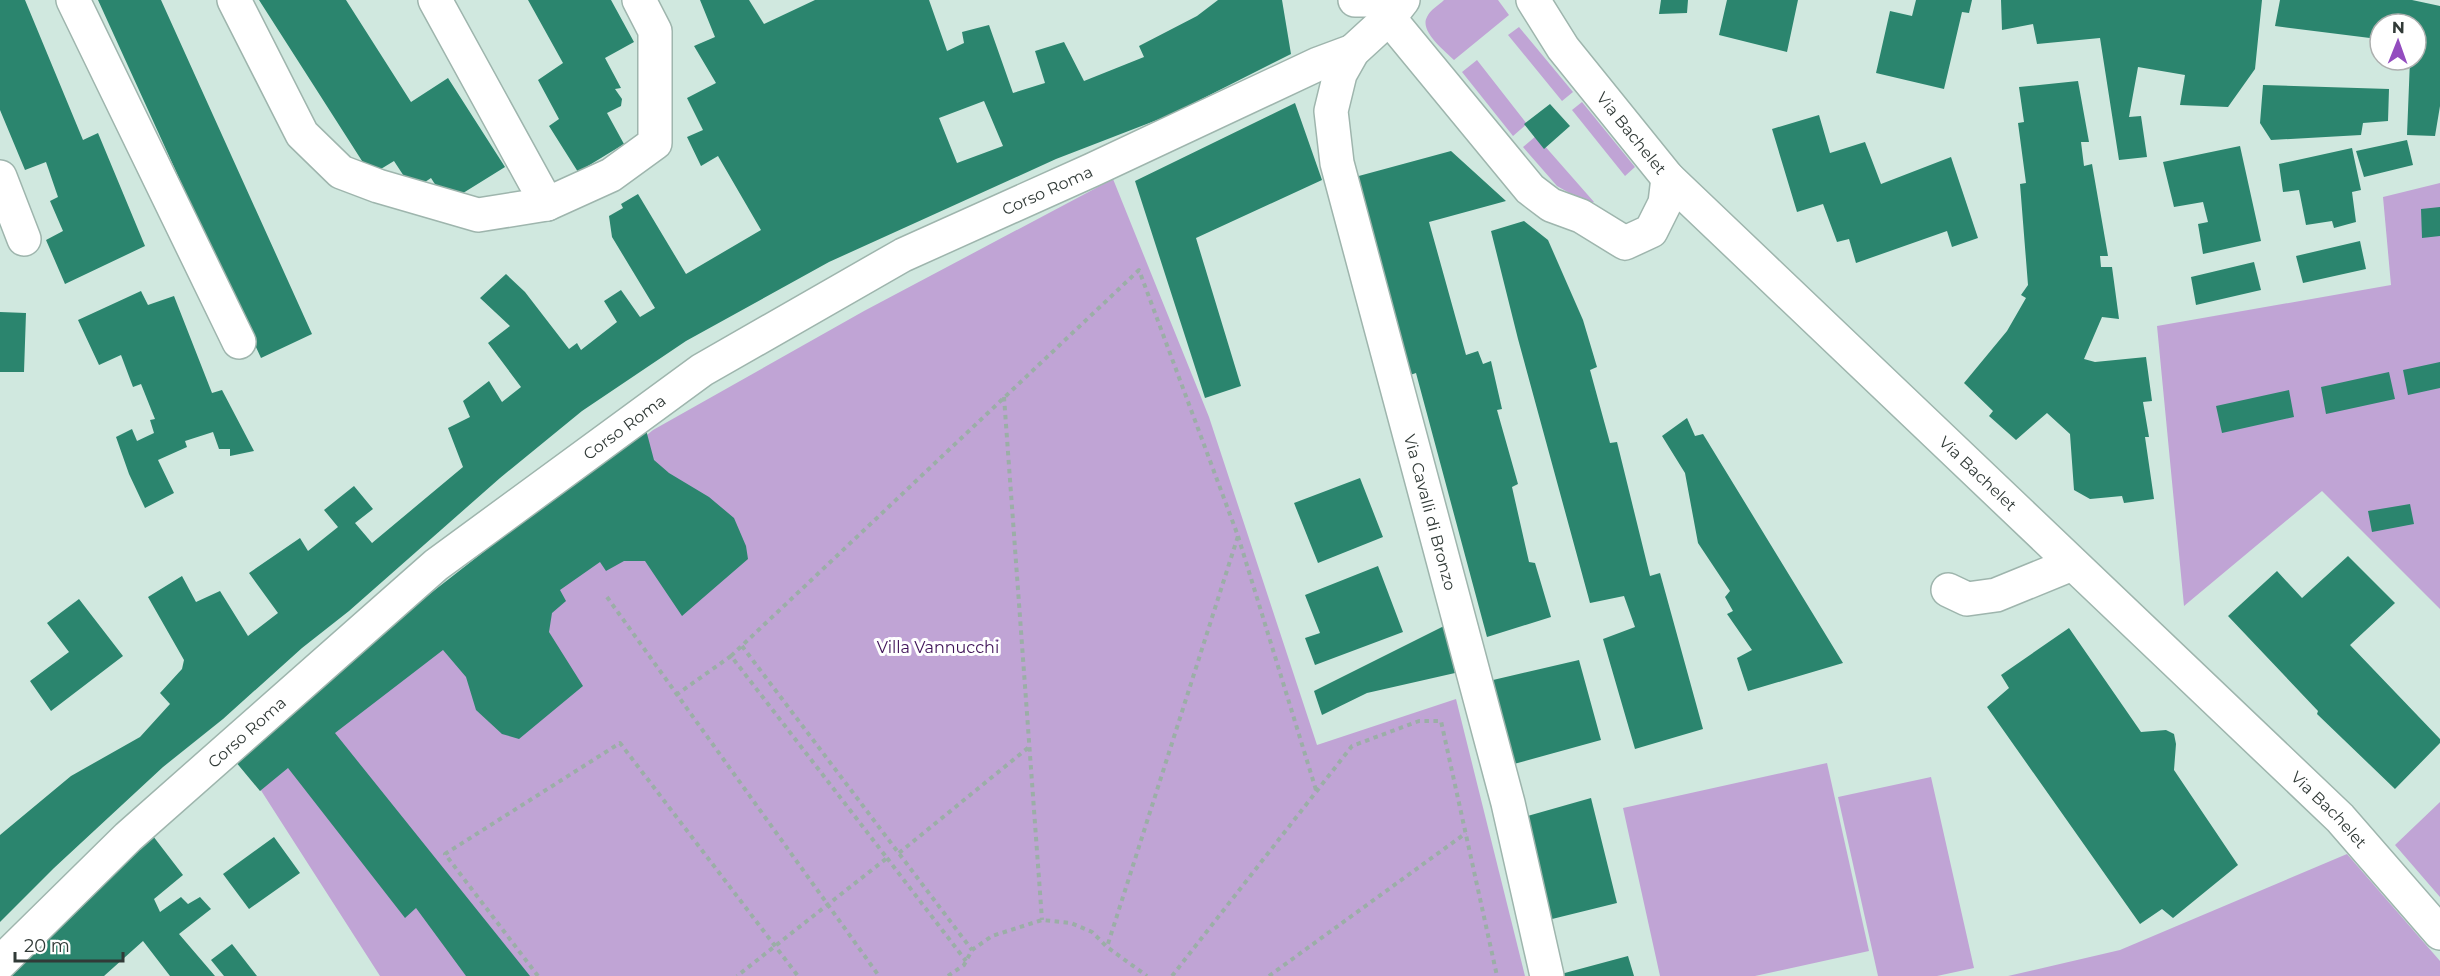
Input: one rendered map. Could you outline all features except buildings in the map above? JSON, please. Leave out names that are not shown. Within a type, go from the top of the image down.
[{"type":"street","points":[[73,0],[239,342]]},
{"type":"street","points":[[234,0],[302,134],[341,172],[378,186],[478,215],[547,204],[611,175],[655,143],[656,31],[639,0]]},
{"type":"street","points":[[435,0],[547,204]]},
{"type":"street","points":[[1355,0],[1387,6],[1530,189],[1551,205],[1581,216],[1625,243],[1651,231],[1665,202],[1668,178]]},
{"type":"street","name":"Via Bachelet","points":[[1533,0],[1563,48],[1668,178],[2340,818],[2440,933]]},
{"type":"street","points":[[1353,51],[1387,6]]},
{"type":"street","name":"Corso Roma","points":[[0,963],[128,837],[436,565],[702,370],[903,255],[1092,170],[1318,64],[1353,51]]},
{"type":"street","name":"Via Cavalli di Bronzo","points":[[1353,51],[1340,74],[1331,111],[1337,163],[1508,803],[1547,976]]},
{"type":"street","points":[[0,177],[24,239]]},
{"type":"street","points":[[1948,590],[1967,598],[1996,595],[2072,564]]},
{"type":"path","points":[[676,695],[742,646],[1139,270],[1238,536],[1316,790]]},
{"type":"path","points":[[1004,396],[1042,920]]},
{"type":"path","points":[[1107,947],[1238,536]]},
{"type":"path","points":[[607,597],[879,976]]},
{"type":"path","points":[[742,646],[972,951]]},
{"type":"path","points":[[731,656],[966,961]]},
{"type":"path","points":[[1172,976],[1352,746],[1419,721],[1441,721],[1497,976]]},
{"type":"path","points":[[538,976],[445,854],[620,743],[798,976]]},
{"type":"path","points":[[899,853],[1029,746]]},
{"type":"path","points":[[1269,976],[1466,833]]},
{"type":"path","points":[[737,976],[887,858]]},
{"type":"path","points":[[948,976],[956,972],[972,951],[992,936],[1042,920],[1071,923],[1092,932],[1107,947],[1147,976]]},
{"type":"green space","points":[[1444,0],[1498,0],[1509,15],[1454,60],[1434,40],[1425,22],[1430,12]]},
{"type":"green space","points":[[1519,27],[1573,92],[1562,101],[1508,35]]},
{"type":"green space","points":[[1477,60],[1527,124],[1513,136],[1462,72]]},
{"type":"green space","points":[[1582,102],[1635,167],[1625,176],[1572,110]]},
{"type":"green space","points":[[1536,136],[1594,202],[1589,204],[1557,186],[1523,147]]},
{"type":"green space","name":"Villa Vannucchi","points":[[1113,179],[1209,417],[1317,745],[1456,699],[1525,976],[380,976],[244,764],[653,430],[864,311]]},
{"type":"green space","points":[[2440,183],[2440,609],[2322,491],[2184,606],[2157,326],[2391,285],[2383,197]]},
{"type":"green space","points":[[1827,763],[1869,951],[1755,976],[1660,976],[1623,808]]},
{"type":"green space","points":[[1931,777],[1974,968],[1937,976],[1878,976],[1838,797]]},
{"type":"green space","points":[[2440,802],[2440,897],[2395,845]]},
{"type":"green space","points":[[2347,854],[2440,961],[2440,976],[2008,976],[2120,950]]}]
